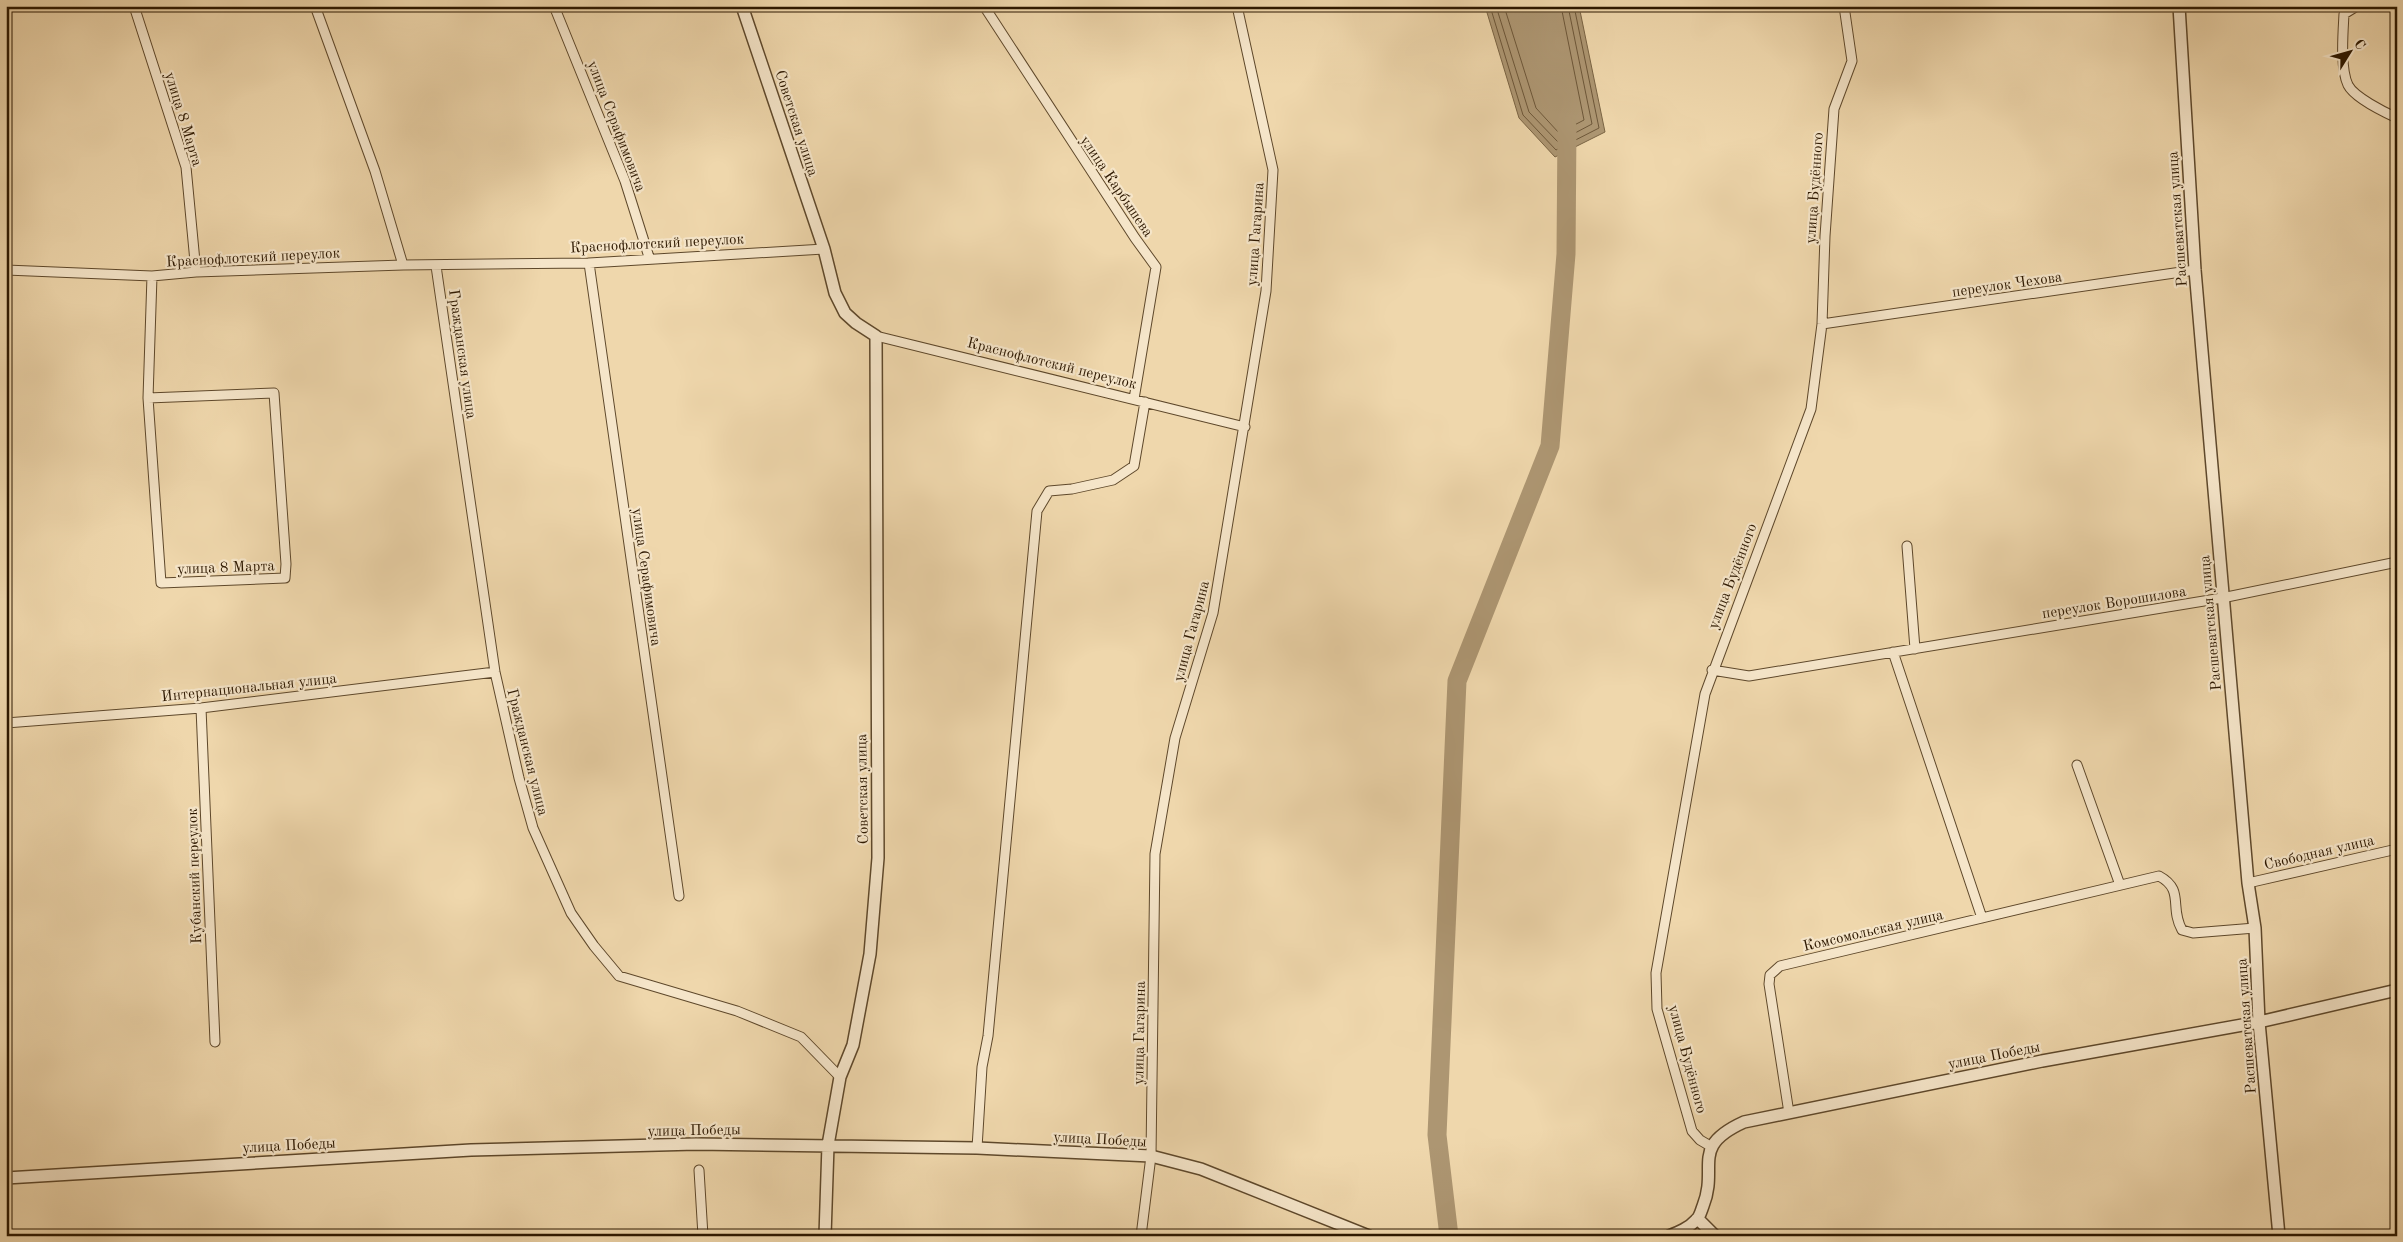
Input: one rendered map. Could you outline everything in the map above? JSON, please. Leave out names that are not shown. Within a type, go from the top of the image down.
[{"type":"street","name":"улица 8 Марта","points":[[134,6],[186,166],[196,272]]},
{"type":"street","points":[[315,6],[375,171],[403,265]]},
{"type":"street","name":"улица Серафимовича","points":[[554,6],[625,181],[649,258]]},
{"type":"street","name":"Советская улица","points":[[742,6],[824,249]]},
{"type":"street","name":"улица Карбышева","points":[[984,6],[1135,238],[1156,266],[1134,399]]},
{"type":"street","name":"улица Гагарина","points":[[1140,1236],[1151,1156],[1155,854],[1175,738],[1213,613],[1266,291],[1273,170],[1237,6]]},
{"type":"street","name":"улица Будённого","points":[[1712,1147],[1700,1140],[1692,1131],[1657,1009],[1656,973],[1704,694],[1811,409],[1822,324],[1825,236],[1834,110],[1852,61],[1844,6]]},
{"type":"street","name":"Расшеватская улица","points":[[2179,6],[2195,270],[2222,598],[2248,883],[2255,928],[2259,1022],[2279,1236]]},
{"type":"street","points":[[2357,6],[2344,14],[2343,53],[2348,86],[2375,108],[2397,118]]},
{"type":"street","name":"Краснофлотский переулок","points":[[6,270],[152,276],[196,272],[403,265],[589,263],[824,249],[835,293],[845,313],[876,336],[1245,427]]},
{"type":"street","name":"улица Серафимовича","points":[[589,263],[679,896]]},
{"type":"street","name":"Гражданская улица","points":[[436,266],[495,672],[519,778],[533,828],[571,913],[594,946],[619,976],[737,1011],[801,1037],[840,1077]]},
{"type":"street","name":"переулок Чехова","points":[[1822,324],[2195,270]]},
{"type":"street","name":"улица 8 Марта","points":[[148,398],[274,393],[286,564],[285,578],[161,583],[148,398],[152,276]]},
{"type":"street","name":"Советская улица","points":[[826,1236],[828,1145],[840,1077],[853,1045],[870,954],[878,858],[876,336]]},
{"type":"street","points":[[977,1148],[982,1067],[988,1036],[1037,511],[1049,491],[1072,489],[1113,480],[1134,466],[1146,402]]},
{"type":"street","points":[[1907,546],[1915,649]]},
{"type":"street","name":"переулок Ворошилова","points":[[1712,670],[1749,676],[2222,598],[2397,562]]},
{"type":"street","points":[[1893,652],[1982,918]]},
{"type":"street","name":"Интернациональная улица","points":[[6,723],[201,708],[495,672]]},
{"type":"street","name":"Кубанский переулок","points":[[201,708],[215,1042]]},
{"type":"street","points":[[2077,765],[2120,885]]},
{"type":"street","name":"Свободная улица","points":[[2248,883],[2397,849]]},
{"type":"street","name":"Комсомольская улица","points":[[1789,1113],[1769,984],[1770,975],[1780,966],[2159,876],[2170,882],[2175,893],[2176,920],[2182,930],[2193,933],[2255,928]]},
{"type":"street","name":"улица Победы","points":[[1712,1147],[1716,1140],[1728,1129],[1744,1122],[2042,1061],[2259,1022],[2397,990]]},
{"type":"street","name":"улица Победы","points":[[6,1178],[470,1150],[696,1144],[977,1148],[1151,1156],[1201,1169],[1369,1236]]},
{"type":"street","points":[[1669,1236],[1698,1219],[1705,1201],[1709,1153],[1712,1147]]},
{"type":"street","points":[[699,1170],[703,1236]]},
{"type":"street","points":[[1698,1219],[1715,1236]]},
{"type":"water","points":[[1485,6],[1579,6],[1605,132],[1555,157],[1519,118]]},
{"type":"waterway","points":[[1449,1236],[1437,1135],[1457,681],[1550,446],[1566,254],[1567,126]]}]
